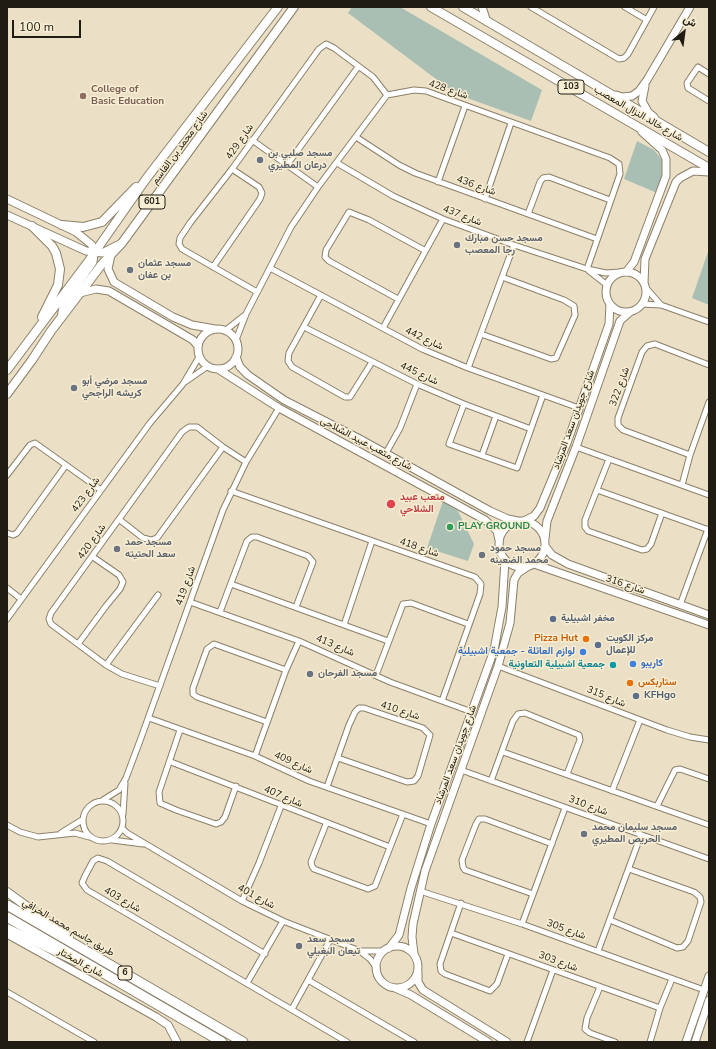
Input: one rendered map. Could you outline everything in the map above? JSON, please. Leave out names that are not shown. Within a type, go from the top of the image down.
[{"type":"highway","name":"طريق جاسم محمد الخرافي","points":[[7,905],[243,1042]]},
{"type":"highway","name":"6","points":[[7,917],[222,1042]]},
{"type":"main road","name":"شارع محمد بن القاسم","points":[[7,370],[146,179],[278,7]]},
{"type":"main road","name":"شارع خالد النزال المعصب","points":[[431,7],[627,119],[709,168]]},
{"type":"main road","name":"شارع خالد النزال المعصب","points":[[463,7],[709,152]]},
{"type":"main road","name":"شارع محمد بن القاسم","points":[[7,394],[104,260],[122,243],[294,8]]},
{"type":"main road","points":[[62,225],[83,227],[102,222],[112,214],[128,194],[146,179]]},
{"type":"main road","points":[[32,226],[52,246],[60,269],[58,285],[44,311],[41,324]]},
{"type":"main road","points":[[7,892],[91,953]]},
{"type":"main road","points":[[7,928],[119,982]]},
{"type":"street","points":[[482,7],[487,22]]},
{"type":"street","points":[[531,7],[619,59],[624,58],[628,54],[654,7]]},
{"type":"street","points":[[625,7],[647,20]]},
{"type":"street","points":[[592,84],[622,98],[632,96],[639,91],[690,7]]},
{"type":"street","name":"شارع 429","points":[[257,292],[182,249],[179,244],[180,238],[319,49],[326,44],[372,77],[387,94]]},
{"type":"street","points":[[287,165],[358,67]]},
{"type":"street","points":[[709,74],[698,68],[687,86],[709,101]]},
{"type":"street","points":[[647,80],[642,101],[648,112],[680,136]]},
{"type":"street","name":"شارع 428","points":[[387,94],[414,90],[426,92],[610,158],[619,164],[620,174],[587,269]]},
{"type":"street","points":[[215,329],[204,334],[198,346],[199,357],[208,366],[218,369],[229,366],[236,357],[238,352],[236,340],[246,314],[292,227],[318,187],[338,163],[387,94]]},
{"type":"street","points":[[438,182],[465,106]]},
{"type":"street","points":[[627,119],[662,150],[666,159],[666,176],[634,262],[623,272],[614,275],[607,285],[606,295],[610,304],[619,310],[630,312],[642,304],[645,299],[646,259],[676,182],[686,174],[693,171],[709,172]]},
{"type":"street","points":[[485,199],[511,123]]},
{"type":"street","name":"شارع 436","points":[[356,137],[399,165],[438,182],[597,239]]},
{"type":"street","points":[[252,140],[318,187]]},
{"type":"street","name":"شارع 437","points":[[338,163],[394,196],[442,219],[587,269],[606,273],[623,272]]},
{"type":"street","points":[[214,267],[260,199],[262,193],[259,187],[232,169]]},
{"type":"street","points":[[528,214],[540,182],[543,178],[549,177],[610,200]]},
{"type":"street","points":[[661,191],[667,190],[670,195]]},
{"type":"street","points":[[7,199],[62,225],[87,239],[92,245],[94,252],[93,262],[63,306],[62,318]]},
{"type":"street","points":[[398,299],[329,261],[325,257],[326,250],[349,212],[369,220],[424,250]]},
{"type":"street","points":[[7,215],[77,247],[94,252],[105,252],[122,243]]},
{"type":"street","points":[[383,328],[442,219]]},
{"type":"street","points":[[468,368],[514,245]]},
{"type":"street","points":[[111,255],[108,269],[114,282],[172,317],[192,325],[226,330],[236,324],[246,314]]},
{"type":"street","name":"شارع 442","points":[[270,268],[422,349],[468,368],[579,408]]},
{"type":"street","name":"شارع 437","points":[[587,269],[607,285]]},
{"type":"street","points":[[623,272],[637,274],[661,305]]},
{"type":"street","points":[[481,334],[551,359],[556,358],[575,314],[574,306],[564,300],[502,277]]},
{"type":"street","points":[[110,291],[109,285],[114,282]]},
{"type":"street","points":[[80,293],[96,289],[110,291],[193,340],[198,346]]},
{"type":"street","points":[[321,295],[289,353],[288,361],[292,368],[345,397],[350,397],[354,394],[372,362]]},
{"type":"street","name":"شارع جويدان سعد المرشاد","points":[[521,521],[534,516],[543,501],[579,408],[609,324],[610,304]]},
{"type":"street","points":[[642,304],[661,305],[709,322]]},
{"type":"street","name":"شارع جويدان سعد المرشاد","points":[[545,542],[547,521],[576,447],[620,321],[630,312]]},
{"type":"street","name":"شارع 445","points":[[304,327],[417,384],[464,404],[531,429]]},
{"type":"street","points":[[226,330],[236,340]]},
{"type":"street","name":"شارع 322","points":[[690,455],[623,430],[618,424],[618,418],[642,352],[647,346],[655,344],[709,365]]},
{"type":"street","name":"شارع 423","points":[[7,619],[150,423],[183,384],[199,357]]},
{"type":"street","name":"شارع متعب عبيد الشلاحى","points":[[236,357],[240,367],[266,389],[490,511],[508,519],[521,521]]},
{"type":"street","name":"شارع 423","points":[[183,384],[208,366]]},
{"type":"street","name":"شارع متعب عبيد الشلاحى","points":[[218,369],[279,408],[485,520],[497,531],[498,540]]},
{"type":"street","points":[[386,454],[400,428],[417,384]]},
{"type":"street","points":[[464,404],[449,444],[517,468],[543,395]]},
{"type":"street","points":[[682,485],[690,455],[709,402]]},
{"type":"street","name":"شارع 419","points":[[103,800],[119,790],[126,778],[231,491],[246,462],[279,408]]},
{"type":"street","points":[[482,456],[496,416]]},
{"type":"street","name":"شارع 420","points":[[160,686],[122,674],[106,665],[51,624],[49,619],[50,613],[120,520],[182,432],[189,427],[197,427],[222,448],[246,462]]},
{"type":"street","points":[[7,475],[32,443],[47,450],[101,490]]},
{"type":"street","points":[[576,447],[709,495]]},
{"type":"street","points":[[120,520],[143,538],[151,540],[157,538],[222,448]]},
{"type":"street","points":[[609,459],[585,520],[585,527],[588,532],[642,550],[647,549],[651,544],[662,513]]},
{"type":"street","points":[[7,533],[17,533],[66,465]]},
{"type":"street","points":[[597,490],[708,530],[680,605]]},
{"type":"street","name":"شارع 418","points":[[231,491],[476,577],[481,584],[480,594],[468,624],[442,701]]},
{"type":"street","points":[[521,521],[537,527],[545,542],[540,559],[531,566],[516,567],[505,561],[501,555],[498,540],[505,528],[521,521]]},
{"type":"street","points":[[220,612],[247,541],[252,537],[257,537],[308,556],[313,562],[296,607]]},
{"type":"street","points":[[344,625],[372,541]]},
{"type":"street","name":"شارع 316","points":[[545,542],[552,555],[568,564],[709,615]]},
{"type":"street","points":[[78,644],[106,606],[120,590],[123,582],[119,575],[93,557]]},
{"type":"street","name":"شارع جويدان سعد المرشاد","points":[[386,949],[396,940],[402,928],[410,888],[431,824],[494,650],[499,631],[505,561]]},
{"type":"street","points":[[562,574],[562,568],[568,564]]},
{"type":"street","name":"شارع جويدان سعد المرشاد","points":[[414,954],[412,937],[413,924],[425,871],[498,666],[510,623],[514,580],[518,573],[531,566]]},
{"type":"street","name":"شارع 316","points":[[531,566],[562,574],[709,625]]},
{"type":"street","points":[[231,584],[388,641]]},
{"type":"street","points":[[7,588],[21,599]]},
{"type":"street","points":[[106,665],[158,594]]},
{"type":"street","name":"شارع 413","points":[[190,602],[299,640],[376,675],[472,712]]},
{"type":"street","points":[[376,675],[403,604],[407,603],[468,624]]},
{"type":"street","points":[[255,756],[286,670],[299,640]]},
{"type":"street","points":[[267,722],[193,694],[193,688],[207,649],[214,644],[286,670]]},
{"type":"street","name":"شارع 315","points":[[498,666],[640,720],[690,737],[709,740]]},
{"type":"street","name":"شارع 410","points":[[327,787],[349,725],[355,712],[359,708],[364,708],[423,728],[430,735],[418,776],[414,781],[407,782],[338,758]]},
{"type":"street","points":[[490,781],[503,752],[513,721],[518,714],[525,713],[579,736],[580,740],[567,774]]},
{"type":"street","name":"شارع 409","points":[[149,718],[255,756],[327,787],[431,824]]},
{"type":"street","points":[[612,791],[640,720]]},
{"type":"street","points":[[180,730],[159,792],[160,803],[216,824],[221,822],[225,817],[236,786]]},
{"type":"street","points":[[503,752],[709,825]]},
{"type":"street","name":"شارع 407","points":[[170,762],[236,786],[326,824],[390,847]]},
{"type":"street","points":[[657,806],[675,770],[680,769],[709,779]]},
{"type":"street","name":"شارع 310","points":[[462,770],[709,859]]},
{"type":"street","name":"شارع 419","points":[[123,815],[122,802],[126,778]]},
{"type":"street","points":[[7,825],[20,832],[38,836],[75,833],[100,841],[109,840],[117,836],[122,828],[123,815],[118,807],[111,802],[103,800],[96,802],[89,806],[84,812],[82,820],[83,827],[92,838]]},
{"type":"street","points":[[242,900],[259,863],[281,806]]},
{"type":"street","points":[[522,924],[565,808]]},
{"type":"street","points":[[326,824],[311,862],[314,869],[368,889],[373,888],[381,875],[403,814]]},
{"type":"street","points":[[533,894],[465,870],[462,860],[476,824],[480,819],[485,819],[552,844]]},
{"type":"street","points":[[56,835],[82,820]]},
{"type":"street","name":"شارع 401","points":[[122,828],[127,834],[149,845],[242,900],[283,921],[360,951],[370,959],[377,968]]},
{"type":"street","points":[[598,951],[641,835]]},
{"type":"street","name":"شارع 401","points":[[109,840],[149,845]]},
{"type":"street","name":"شارع 403","points":[[265,954],[107,861],[98,858],[93,862],[82,883],[87,890],[347,1042]]},
{"type":"street","points":[[610,920],[677,948],[683,947],[688,941],[701,902],[700,897],[694,892],[629,869]]},
{"type":"street","name":"شارع 305","points":[[420,891],[461,903],[522,924],[704,990]]},
{"type":"street","points":[[461,903],[440,964],[441,971],[445,974],[490,991],[497,984],[508,954]]},
{"type":"street","points":[[247,983],[283,921]]},
{"type":"street","name":"شارع 303","points":[[451,933],[660,1008]]},
{"type":"street","name":"شارع المختار","points":[[7,934],[156,1017],[168,1026],[177,1042]]},
{"type":"street","points":[[292,1009],[330,940]]},
{"type":"street","points":[[488,1042],[411,995],[391,986],[381,979],[377,968],[380,956],[386,949],[403,947],[414,954],[418,966],[418,982],[423,990],[507,1042]]},
{"type":"street","name":"شارع 401","points":[[360,951],[386,949]]},
{"type":"street","points":[[528,1042],[553,970]]},
{"type":"street","points":[[391,986],[397,987],[408,985],[418,972]]},
{"type":"street","points":[[686,1042],[709,976]]},
{"type":"street","points":[[650,1042],[660,1008],[672,979]]},
{"type":"street","points":[[308,980],[414,1042]]},
{"type":"street","points":[[600,987],[587,1018],[585,1029],[590,1033],[615,1042]]},
{"type":"street","points":[[7,992],[94,1042]]},
{"type":"street","points":[[695,1042],[709,1001]]},
{"type":"green space","points":[[352,7],[400,7],[542,90],[531,121],[456,94],[348,13]]},
{"type":"green space","points":[[637,141],[654,150],[663,161],[663,176],[657,193],[624,179]]},
{"type":"green space","points":[[709,249],[709,305],[692,298]]},
{"type":"green space","name":"PLAY GROUND","points":[[443,501],[458,511],[474,544],[468,561],[427,548]]},
{"type":"place","name":"College of Basic Education","points":[[83,96]]},
{"type":"place","name":"مسجد صلبي بن درعان المطيري","points":[[260,160]]},
{"type":"place","name":"مسجد حسن مبارك رجا المعصب","points":[[457,245]]},
{"type":"place","name":"مسجد عثمان بن عفان","points":[[130,270]]},
{"type":"place","name":"مسجد مرضي أبو كريشه الراجحي","points":[[74,388]]},
{"type":"place","name":"متعب عبيد الشلاحي","points":[[391,504]]},
{"type":"place","name":"PLAY GROUND","points":[[450,527]]},
{"type":"place","name":"مسجد حمد سعد الحتيته","points":[[117,549]]},
{"type":"place","name":"مسجد حمود محمد الضعينه","points":[[482,555]]},
{"type":"place","name":"مخفر اشبيلية","points":[[553,619]]},
{"type":"place","name":"Pizza Hut","points":[[586,639]]},
{"type":"place","name":"مركز الكويت للإعمال","points":[[598,645]]},
{"type":"place","name":"لوازم العائلة - جمعية اشبيلية","points":[[583,652]]},
{"type":"place","name":"كاريبو","points":[[633,664]]},
{"type":"place","name":"جمعية اشبيلية التعاونية","points":[[613,665]]},
{"type":"place","name":"مسجد الفرحان","points":[[310,674]]},
{"type":"place","name":"ستاربكس","points":[[630,683]]},
{"type":"place","name":"KFHgo","points":[[636,696]]},
{"type":"place","name":"مسجد سليمان محمد الحريص المطيري","points":[[584,834]]},
{"type":"place","name":"مسجد سعد تيعان البغيلي","points":[[299,946]]}]
